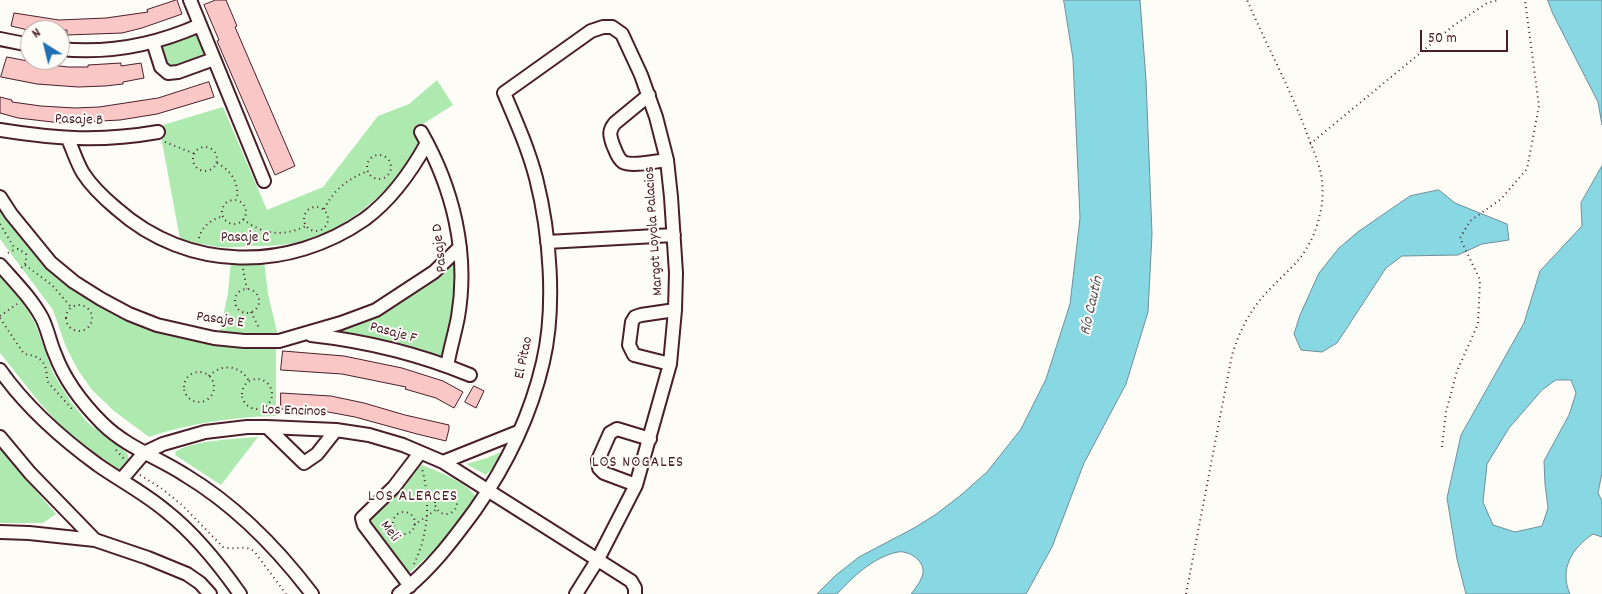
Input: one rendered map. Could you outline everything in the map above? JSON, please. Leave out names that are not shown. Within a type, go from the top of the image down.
[{"type":"street","points":[[190,0],[264,180]]},
{"type":"street","points":[[70,49],[104,50],[153,42],[200,25]]},
{"type":"street","name":"Margot Loyola Palacios","points":[[504,93],[591,31],[602,27],[612,27],[622,34],[649,96],[667,160],[674,236],[675,310],[670,364],[636,485],[598,559],[576,594]]},
{"type":"street","points":[[0,39],[20,44]]},
{"type":"street","points":[[153,42],[161,67],[168,73],[178,72],[214,59]]},
{"type":"street","name":"El Pitao","points":[[405,587],[440,554],[489,490],[518,432],[543,362],[548,313],[549,268],[545,222],[536,178],[522,134],[504,93]]},
{"type":"street","points":[[649,96],[615,123],[609,134],[618,158],[623,162],[630,164],[667,160]]},
{"type":"street","name":"Pasaje B","points":[[0,130],[68,139],[94,140],[125,138],[158,132]]},
{"type":"street","name":"Pasaje C","points":[[68,139],[83,173],[103,198],[127,219],[154,236],[184,248],[215,256],[241,258],[279,256],[310,248],[339,235],[366,218],[390,197],[411,172],[424,138]]},
{"type":"street","name":"Pasaje D","points":[[424,138],[440,169],[450,196],[460,247],[461,285],[459,308],[447,366]]},
{"type":"street","name":"Pasaje E","points":[[0,197],[17,222],[51,263],[74,282],[108,303],[157,325],[182,332],[244,341],[279,340],[305,334],[376,310],[434,272],[460,247]]},
{"type":"street","points":[[547,242],[674,236]]},
{"type":"street","points":[[0,265],[44,321],[59,365],[80,399],[112,432],[144,453],[186,475],[228,505],[266,540],[312,594]]},
{"type":"street","points":[[670,364],[634,355],[629,344],[632,322],[635,317],[675,310]]},
{"type":"street","name":"Pasaje F","points":[[305,334],[367,343],[447,366],[470,375]]},
{"type":"street","points":[[0,370],[28,404],[56,432],[120,480],[152,500],[181,524],[214,559],[240,594]]},
{"type":"street","points":[[268,427],[304,463],[317,454],[336,430]]},
{"type":"street","name":"Los Encinos","points":[[144,453],[164,444],[205,432],[226,429],[268,427],[336,430],[386,439],[421,459],[443,462],[489,490],[631,581],[635,588],[635,594]]},
{"type":"street","points":[[636,485],[604,473],[600,468],[598,460],[610,433],[617,429],[650,439]]},
{"type":"street","points":[[443,462],[518,432]]},
{"type":"street","points":[[0,437],[30,473],[95,540]]},
{"type":"street","points":[[120,480],[144,453]]},
{"type":"street","name":"Meli","points":[[405,587],[364,525],[362,518],[421,459]]},
{"type":"street","points":[[0,532],[95,540],[187,574],[200,583],[210,594]]},
{"type":"path","points":[[1186,594],[1232,354],[1236,342],[1254,307],[1300,258],[1317,224],[1320,212],[1322,186],[1310,144],[1287,84],[1247,0]]},
{"type":"path","points":[[1310,144],[1453,26],[1487,3],[1498,0]]},
{"type":"path","points":[[1442,447],[1446,412],[1458,371],[1478,324],[1480,280],[1460,238],[1470,221],[1501,199],[1527,169],[1540,106],[1525,0]]},
{"type":"path","points":[[158,132],[166,142],[195,154]]},
{"type":"path","points":[[204,147],[212,149],[216,155],[217,163],[213,169],[206,172],[198,170],[194,164],[193,156],[195,154],[197,150],[204,147]]},
{"type":"path","points":[[379,154],[386,156],[391,162],[391,170],[387,176],[380,179],[372,177],[368,172],[368,163],[372,157],[379,154]]},
{"type":"path","points":[[217,163],[230,171],[234,178],[237,185],[237,200]]},
{"type":"path","points":[[324,209],[337,189],[357,175],[368,172]]},
{"type":"path","points":[[234,199],[237,200],[241,201],[246,207],[246,215],[235,224],[228,222],[223,216],[222,208],[227,202],[234,199]]},
{"type":"path","points":[[316,207],[324,209],[328,215],[328,222],[324,228],[317,231],[307,226],[305,216],[309,209],[316,207]]},
{"type":"path","points":[[198,252],[199,236],[204,226],[223,216]]},
{"type":"path","points":[[243,219],[260,230],[269,233],[289,232],[307,226]]},
{"type":"path","points":[[0,224],[15,249]]},
{"type":"path","points":[[8,254],[15,249],[21,250],[26,254],[27,260],[20,269]]},
{"type":"path","points":[[241,258],[247,289]]},
{"type":"path","points":[[25,265],[52,285],[71,308]]},
{"type":"path","points":[[247,289],[255,291],[259,297],[259,304],[255,311],[248,313],[241,312],[236,306],[236,298],[240,292],[247,289]]},
{"type":"path","points":[[82,306],[91,312],[91,324],[86,329],[76,332],[69,328],[66,317],[71,308],[82,306]]},
{"type":"path","points":[[251,312],[266,341]]},
{"type":"path","points":[[210,376],[222,368],[233,367],[243,372],[249,382]]},
{"type":"path","points":[[198,372],[210,376],[214,386],[211,397],[200,402],[190,399],[184,388],[188,377],[198,372]]},
{"type":"path","points":[[256,379],[262,380],[270,387],[272,398],[264,407],[252,408],[244,401],[243,390],[249,382],[256,379]]},
{"type":"path","points":[[405,587],[408,574],[420,548],[427,516],[427,493],[421,459]]},
{"type":"path","points":[[448,492],[455,497],[457,506],[451,513],[442,514],[437,510],[435,502],[439,494],[448,492]]},
{"type":"path","points":[[414,526],[413,516],[405,512],[397,514],[392,522],[400,533],[409,532],[414,526],[437,510]]},
{"type":"green space","points":[[196,34],[199,36],[206,54],[181,65],[166,65],[162,52],[163,46]]},
{"type":"green space","points":[[437,80],[453,105],[415,129],[421,140],[399,174],[369,205],[351,218],[333,229],[314,237],[283,245],[221,247],[180,239],[162,142],[163,125],[223,107],[267,210],[323,187],[378,116],[409,104]]},
{"type":"green space","points":[[0,206],[25,243],[56,276],[84,296],[129,320],[276,347],[276,416],[212,422],[180,428],[149,437],[114,411],[92,390],[78,370],[66,347],[53,310],[0,239]]},
{"type":"green space","points":[[457,255],[457,292],[449,331],[440,359],[372,339],[333,331]]},
{"type":"green space","points":[[231,261],[264,261],[268,294],[278,336],[219,336],[228,293]]},
{"type":"green space","points":[[0,274],[21,300],[35,323],[53,373],[71,402],[87,422],[127,453],[129,458],[123,471],[117,472],[109,468],[60,425],[0,353]]},
{"type":"green space","points":[[258,437],[221,485],[175,455],[176,451],[194,444]]},
{"type":"green space","points":[[0,449],[56,514],[43,523],[0,523]]},
{"type":"green space","points":[[501,452],[493,468],[486,475],[466,464],[487,458]]},
{"type":"green space","points":[[417,463],[457,481],[476,497],[438,547],[408,574],[368,526],[369,516]]},
{"type":"water","name":"Río Cautín","points":[[1064,0],[1140,0],[1146,80],[1152,234],[1148,312],[1126,384],[1084,463],[1052,547],[1026,594],[911,594],[921,579],[923,569],[918,560],[912,555],[900,552],[880,558],[872,563],[837,594],[817,594],[836,575],[859,557],[935,515],[987,472],[1021,429],[1046,379],[1070,304],[1080,218],[1073,59]]},
{"type":"water","points":[[1548,0],[1602,0],[1602,125],[1598,102],[1553,14]]},
{"type":"water","points":[[1602,166],[1602,473],[1598,493],[1602,501],[1602,537],[1593,534],[1579,546],[1570,560],[1566,576],[1570,594],[1466,594],[1457,559],[1447,498],[1461,435],[1524,323],[1540,271],[1582,226],[1581,203]],"holes":[[[1556,380],[1571,380],[1576,393],[1569,415],[1544,461],[1548,508],[1542,526],[1515,532],[1493,525],[1483,502],[1487,464],[1509,428],[1542,390]]]},
{"type":"water","points":[[1439,190],[1455,203],[1507,224],[1509,240],[1482,244],[1458,255],[1402,256],[1386,268],[1337,343],[1322,352],[1301,350],[1294,334],[1300,315],[1319,273],[1339,248],[1359,231],[1410,196]]},
{"type":"building","points":[[177,0],[182,14],[122,33],[70,35],[70,20],[59,20],[106,18],[148,12],[147,10]]},
{"type":"building","points":[[216,0],[226,0],[237,26],[235,27],[295,166],[275,175],[217,41],[219,40],[204,5]]},
{"type":"building","points":[[14,13],[59,20],[20,20],[20,28],[11,26]]},
{"type":"building","points":[[7,57],[20,60],[20,70],[70,70],[70,67],[88,67],[88,65],[121,63],[121,66],[141,63],[144,78],[123,82],[123,84],[78,87],[37,84],[1,77]]},
{"type":"building","points":[[209,82],[214,97],[157,114],[120,120],[61,123],[18,118],[0,113],[0,97],[12,100],[12,102],[41,106],[99,107],[158,98]]},
{"type":"building","points":[[283,351],[344,356],[402,368],[443,381],[463,392],[454,408],[436,398],[405,389],[406,387],[342,374],[281,370]]},
{"type":"building","points":[[474,386],[484,391],[476,408],[465,402]]},
{"type":"building","points":[[281,393],[331,396],[449,425],[446,441],[355,417],[323,411],[281,409]]},
{"type":"district","name":"LOS NOGALES","points":[[638,464]]},
{"type":"district","name":"LOS ALERCES","points":[[413,498]]}]
